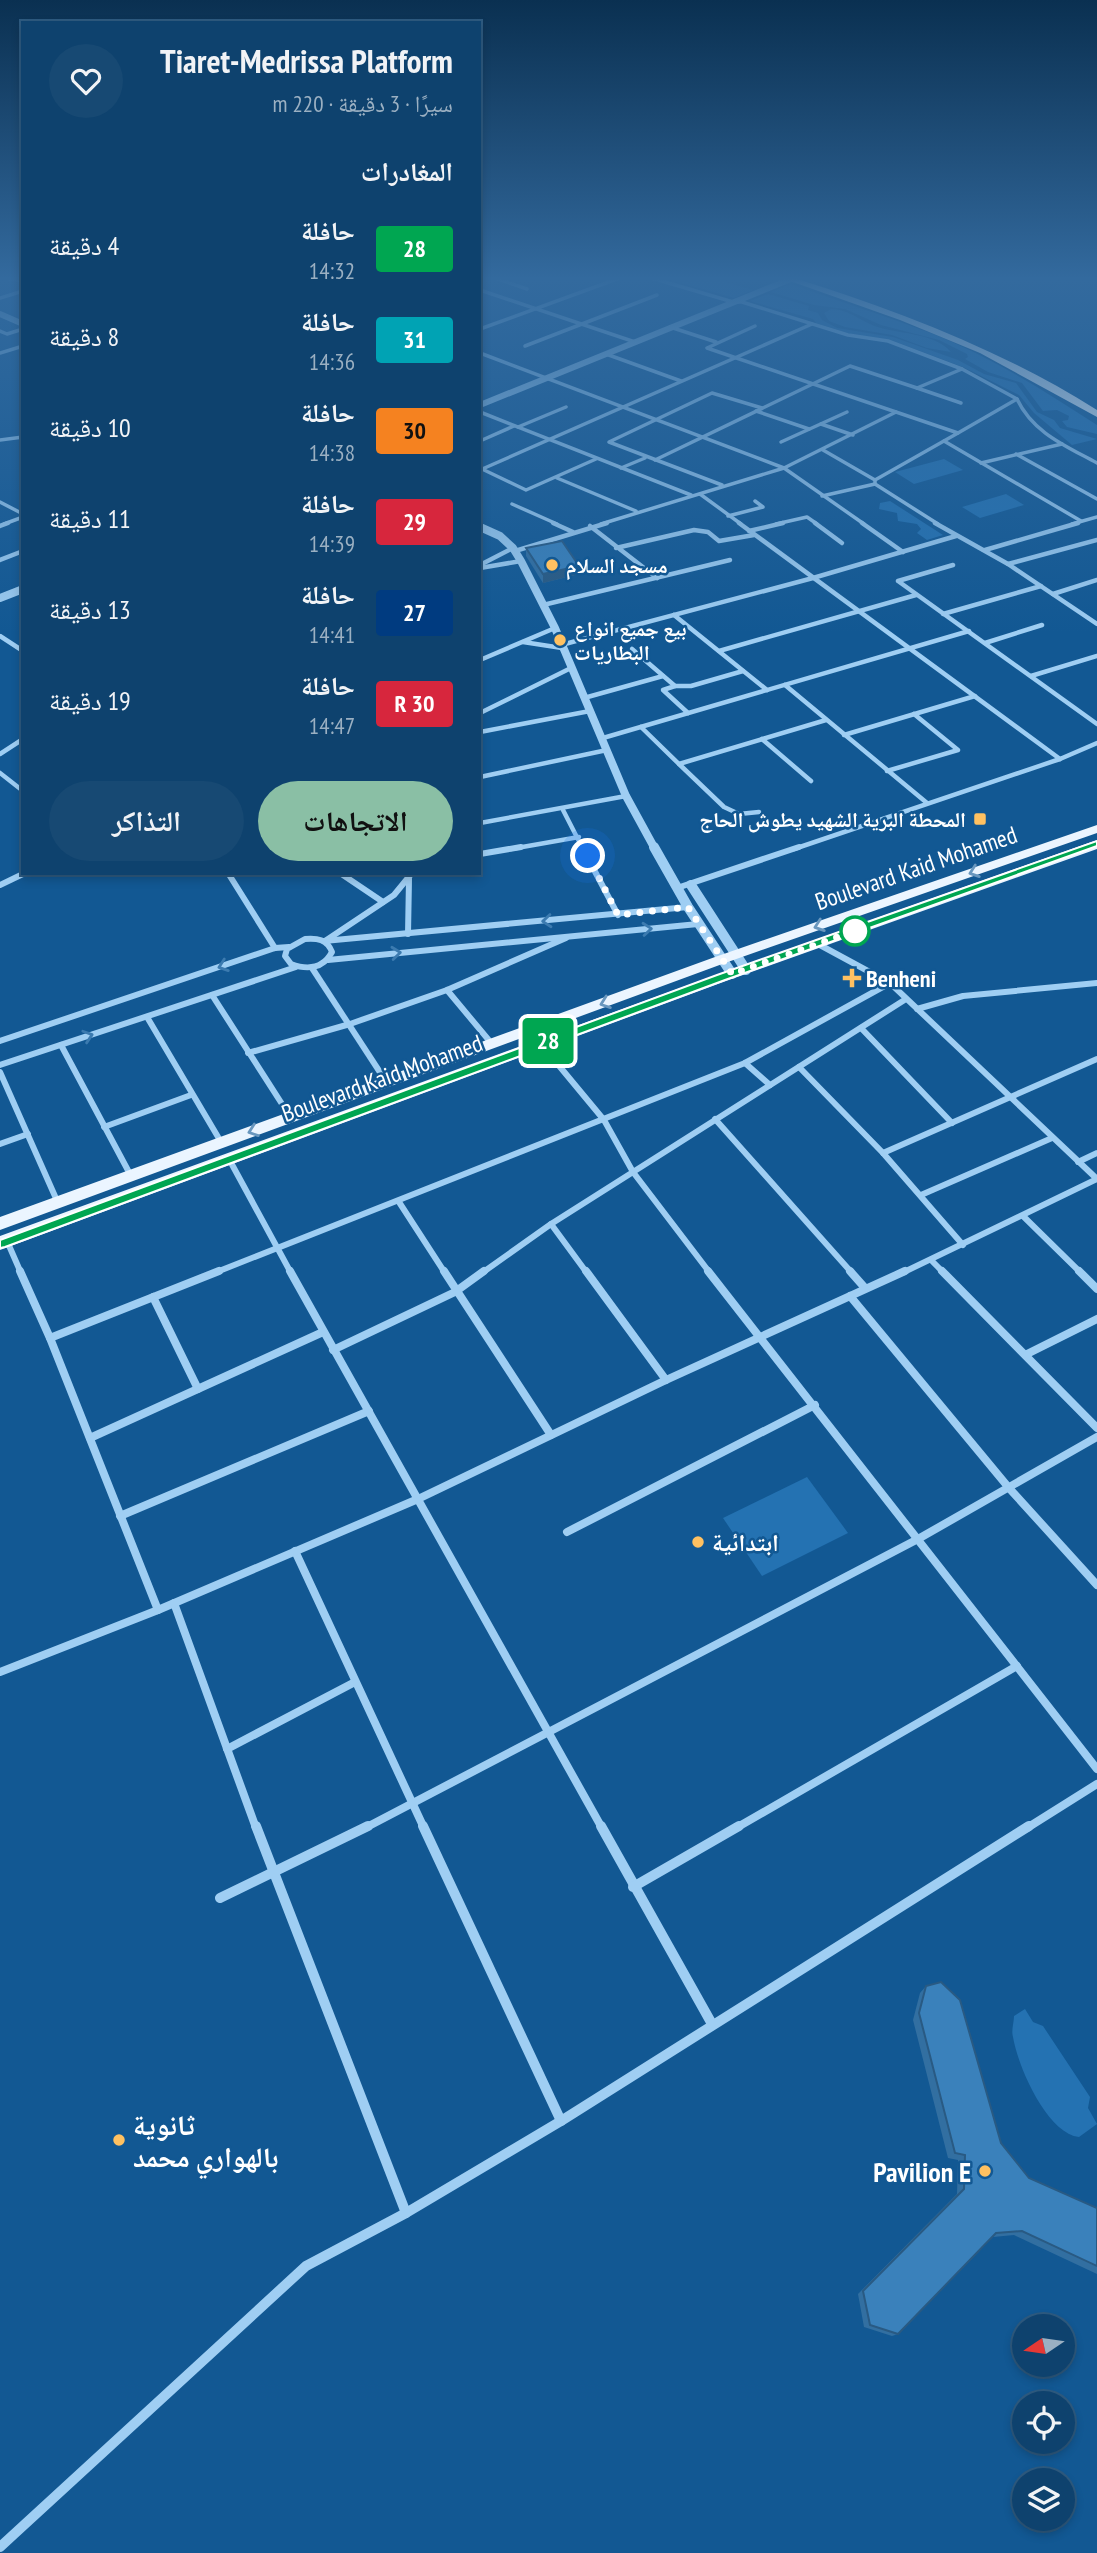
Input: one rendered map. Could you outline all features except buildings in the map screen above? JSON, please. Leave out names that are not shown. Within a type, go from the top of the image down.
[{"type":"highway","points":[[1067,395],[1097,414]]},
{"type":"highway","points":[[1080,395],[1097,405]]},
{"type":"main road","name":"Boulevard Kaid Mohamed","points":[[0,1224],[736,954],[1097,829]]},
{"type":"main road","name":"Boulevard Kaid Mohamed","points":[[4,1242],[541,1044],[1097,844]]},
{"type":"street","points":[[481,405],[505,395]]},
{"type":"street","points":[[594,395],[784,468],[903,552]]},
{"type":"street","points":[[481,469],[652,395]]},
{"type":"street","points":[[707,395],[609,442],[723,486]]},
{"type":"street","points":[[719,395],[762,408]]},
{"type":"street","points":[[655,460],[790,395]]},
{"type":"street","points":[[847,395],[958,433]]},
{"type":"street","points":[[939,395],[961,403]]},
{"type":"street","points":[[1010,395],[1017,399],[1022,414],[1033,426],[1097,463]]},
{"type":"street","points":[[822,496],[875,482],[1017,399]]},
{"type":"street","points":[[481,441],[566,407]]},
{"type":"street","points":[[757,411],[809,429]]},
{"type":"street","points":[[481,412],[692,496]]},
{"type":"street","points":[[781,442],[846,412]]},
{"type":"street","points":[[481,566],[514,550],[784,468],[896,412]]},
{"type":"street","points":[[821,424],[853,435]]},
{"type":"street","points":[[0,440],[21,437]]},
{"type":"street","points":[[944,441],[1081,521]]},
{"type":"street","points":[[981,463],[1064,444]]},
{"type":"street","points":[[823,450],[956,537],[1009,564],[1097,624]]},
{"type":"street","points":[[1016,454],[1097,499]]},
{"type":"street","points":[[621,468],[645,458]]},
{"type":"street","points":[[481,469],[526,490],[596,459]]},
{"type":"street","points":[[557,478],[637,512]]},
{"type":"street","points":[[700,494],[1060,759]]},
{"type":"street","points":[[728,516],[763,507],[755,501]]},
{"type":"street","points":[[0,502],[21,513]]},
{"type":"street","points":[[512,505],[573,532]]},
{"type":"street","points":[[0,526],[21,515]]},
{"type":"street","points":[[616,548],[694,530],[708,533],[719,541],[807,517],[842,543]]},
{"type":"street","points":[[985,550],[1097,517]]},
{"type":"street","points":[[590,526],[657,578]]},
{"type":"street","points":[[481,527],[500,536],[521,561],[555,628],[626,796],[720,960],[739,972]]},
{"type":"street","points":[[522,642],[561,646],[956,537]]},
{"type":"street","points":[[1009,564],[1097,540]]},
{"type":"street","points":[[0,560],[21,552]]},
{"type":"street","points":[[543,605],[730,560]]},
{"type":"street","points":[[481,567],[521,561]]},
{"type":"street","points":[[953,565],[898,581],[1097,724]]},
{"type":"street","points":[[1053,594],[1097,580]]},
{"type":"street","points":[[943,614],[1041,586]]},
{"type":"street","points":[[0,598],[21,590]]},
{"type":"street","points":[[719,651],[916,595]]},
{"type":"street","points":[[674,615],[767,690]]},
{"type":"street","points":[[985,643],[1042,625]]},
{"type":"street","points":[[481,660],[555,628]]},
{"type":"street","points":[[603,738],[969,631]]},
{"type":"street","points":[[0,636],[21,650]]},
{"type":"street","points":[[632,649],[675,686]]},
{"type":"street","points":[[1031,676],[1097,656]]},
{"type":"street","points":[[481,713],[571,668]]},
{"type":"street","points":[[688,713],[663,690],[675,686],[691,686],[743,671]]},
{"type":"street","points":[[584,698],[663,676]]},
{"type":"street","points":[[785,685],[927,803]]},
{"type":"street","points":[[844,735],[975,696]]},
{"type":"street","points":[[481,733],[590,711]]},
{"type":"street","points":[[887,771],[958,750],[914,714]]},
{"type":"street","points":[[680,764],[826,720]]},
{"type":"street","points":[[640,727],[724,807],[739,814],[759,811]]},
{"type":"street","points":[[762,739],[811,781]]},
{"type":"street","points":[[0,754],[21,740]]},
{"type":"street","points":[[677,888],[1060,759],[1097,743]]},
{"type":"street","points":[[481,777],[607,750]]},
{"type":"street","points":[[0,773],[21,789]]},
{"type":"street","points":[[481,823],[563,810],[626,796]]},
{"type":"street","points":[[563,810],[618,915]]},
{"type":"street","points":[[481,854],[579,837]]},
{"type":"street","points":[[0,885],[21,875]]},
{"type":"street","points":[[229,875],[275,948]]},
{"type":"street","points":[[343,875],[383,902]]},
{"type":"street","points":[[408,934],[410,876]]},
{"type":"street","points":[[324,941],[338,929],[376,909],[410,876]]},
{"type":"street","points":[[691,885],[736,954],[739,972]]},
{"type":"street","points":[[0,1041],[275,948],[289,947],[305,939],[324,941],[408,934],[688,907]]},
{"type":"street","points":[[0,1065],[296,967],[312,968],[328,960],[698,924]]},
{"type":"street","points":[[247,1053],[350,1024],[447,990],[573,935]]},
{"type":"street","points":[[324,941],[331,948],[328,960]]},
{"type":"street","points":[[0,1672],[158,1611],[418,1499],[666,1380],[963,1245],[1097,1179],[890,984],[818,944]]},
{"type":"street","points":[[289,947],[285,956],[296,967]]},
{"type":"street","points":[[312,968],[387,1083]]},
{"type":"street","points":[[917,1009],[963,996],[1097,983]]},
{"type":"street","points":[[50,1338],[399,1202],[744,1063],[890,984]]},
{"type":"street","points":[[447,990],[492,1044]]},
{"type":"street","points":[[212,995],[291,1118]]},
{"type":"street","points":[[333,1350],[455,1292],[551,1224],[906,999]]},
{"type":"street","points":[[147,1017],[221,1142]]},
{"type":"street","points":[[861,1028],[952,1123]]},
{"type":"street","points":[[541,1044],[604,1120],[634,1172],[759,1338],[815,1405],[1097,1769]]},
{"type":"street","points":[[61,1045],[131,1176]]},
{"type":"street","points":[[883,1153],[1097,1059]]},
{"type":"street","points":[[744,1063],[770,1085]]},
{"type":"street","points":[[799,1067],[883,1153],[963,1245]]},
{"type":"street","points":[[0,1072],[59,1203]]},
{"type":"street","points":[[104,1127],[191,1095]]},
{"type":"street","points":[[715,1119],[865,1288]]},
{"type":"street","points":[[0,1144],[28,1134]]},
{"type":"street","points":[[921,1195],[1052,1138]]},
{"type":"street","points":[[1078,1162],[1097,1153]]},
{"type":"street","points":[[229,1159],[333,1350],[712,2024]]},
{"type":"street","points":[[399,1202],[455,1292],[551,1435]]},
{"type":"street","points":[[1023,1216],[1097,1289]]},
{"type":"street","points":[[551,1224],[666,1380]]},
{"type":"street","points":[[4,1242],[50,1338],[158,1611]]},
{"type":"street","points":[[931,1260],[1027,1354],[1097,1428]]},
{"type":"street","points":[[850,1296],[1009,1488],[1097,1584]]},
{"type":"street","points":[[153,1297],[198,1389]]},
{"type":"street","points":[[1027,1354],[1097,1319]]},
{"type":"street","points":[[90,1438],[323,1332]]},
{"type":"street","points":[[567,1532],[815,1405]]},
{"type":"street","points":[[120,1516],[369,1411]]},
{"type":"street","points":[[220,1898],[412,1805],[918,1539],[1097,1437]]},
{"type":"street","points":[[295,1551],[561,2121]]},
{"type":"street","points":[[174,1604],[273,1873],[405,2213]]},
{"type":"street","points":[[634,1887],[1017,1666]]},
{"type":"street","points":[[228,1749],[355,1682]]},
{"type":"street","points":[[0,2547],[306,2266],[405,2213],[561,2121],[1097,1784]]},
{"type":"shaded area","points":[[1019,395],[1025,395],[1037,412],[1054,420],[1060,428],[1097,439],[1072,445],[1034,413]]},
{"type":"shaded area","points":[[1031,395],[1051,395],[1097,425],[1097,434],[1067,427],[1062,421],[1068,420],[1069,416],[1057,410],[1043,411]]},
{"type":"shaded area","points":[[944,459],[963,470],[914,484],[895,472]]},
{"type":"shaded area","points":[[1006,494],[1024,505],[980,518],[962,507]]},
{"type":"shaded area","points":[[890,501],[943,535],[927,540],[917,533],[921,529],[917,524],[898,521],[897,513],[879,509],[880,503]]},
{"type":"shaded area","points":[[807,1477],[848,1533],[762,1576],[723,1518]]},
{"type":"shaded area","points":[[1025,2009],[1033,2022],[1043,2026],[1090,2097],[1088,2108],[1097,2124],[1079,2137],[1067,2133],[1045,2112],[1021,2065],[1012,2032],[1014,2016]]},
{"type":"bus line","name":"28","points":[[0,1243],[721,978],[1097,844]]},
{"type":"place","name":"مسجد السلام","points":[[552,565]]},
{"type":"place","name":"بيع جميع انواع البطاريات","points":[[560,640]]},
{"type":"place","name":"المحطة البرية الشهيد يطوش الحاج","points":[[980,819]]},
{"type":"place","name":"Benheni","points":[[852,978]]},
{"type":"place","name":"ابتدائية","points":[[698,1542]]},
{"type":"place","name":"ثانوية بالهواري محمد","points":[[119,2140]]},
{"type":"place","name":"Pavilion E","points":[[985,2171]]},
{"type":"route","points":[[588,856],[618,915],[688,907],[720,960],[732,974],[863,928],[855,931]]}]
